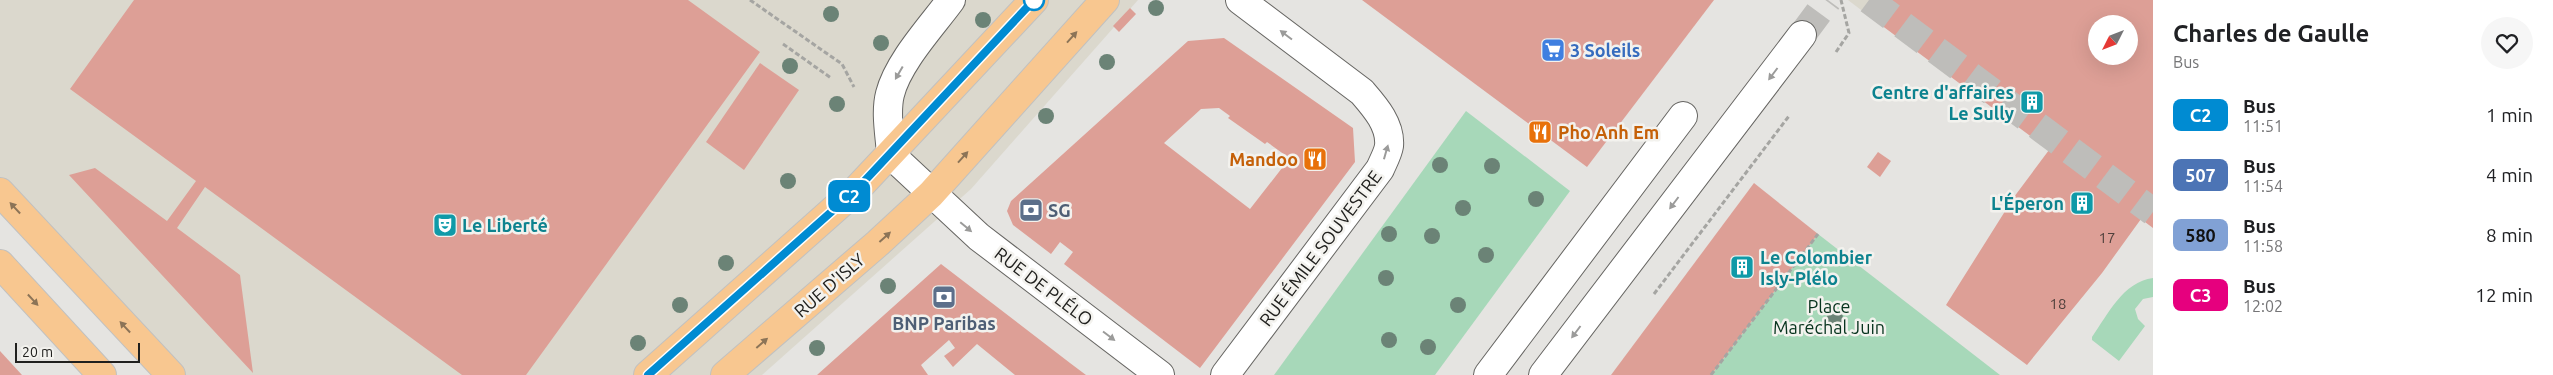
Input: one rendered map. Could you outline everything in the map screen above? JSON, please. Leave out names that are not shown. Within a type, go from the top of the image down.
[{"type":"main road","points":[[648,375],[813,229],[891,155],[1034,0]]},
{"type":"main road","name":"RUE D'ISLY","points":[[725,375],[931,194],[1105,0]]},
{"type":"main road","points":[[0,192],[171,375]]},
{"type":"main road","points":[[0,264],[102,375]]},
{"type":"street","points":[[931,194],[891,155],[890,94],[896,76],[951,0]]},
{"type":"street","name":"RUE ÉMILE SOUVESTRE","points":[[1225,375],[1380,169],[1389,146],[1386,127],[1377,110],[1362,92],[1240,0]]},
{"type":"street","points":[[1543,375],[1802,35]]},
{"type":"street","points":[[1488,375],[1683,116]]},
{"type":"street","name":"RUE DE PLÉLO","points":[[931,194],[979,237],[1160,375]]},
{"type":"path","points":[[750,0],[756,1],[842,64]]},
{"type":"path","points":[[783,44],[831,78]]},
{"type":"path","points":[[1650,298],[1746,175]]},
{"type":"path","points":[[1711,375],[1818,234]]},
{"type":"shaded area","points":[[0,0],[1138,0],[971,189],[762,375],[156,375],[0,210]]},
{"type":"shaded area","points":[[1848,0],[1881,0],[1869,16]]},
{"type":"green space","points":[[1466,111],[1570,191],[1435,375],[1274,375]]},
{"type":"green space","name":"Place Maréchal Juin","points":[[1818,234],[2000,375],[1711,375]]},
{"type":"green space","points":[[2153,278],[2153,297],[2143,299],[2135,309],[2138,319],[2145,326],[2119,361],[2092,340],[2092,337],[2110,309],[2125,292],[2142,281]]},
{"type":"building","name":"Le Liberté","points":[[134,0],[688,0],[760,52],[526,375],[462,375],[205,187],[177,228],[240,275],[253,373],[69,175],[95,168],[167,221],[196,181],[70,89]]},
{"type":"building","name":"3 Soleils","points":[[1362,0],[1714,0],[1587,167]]},
{"type":"building","points":[[1881,0],[2153,0],[2153,228],[2141,219],[2102,273],[2027,365],[1946,305],[2014,197],[2049,150],[1869,16]]},
{"type":"building","points":[[1130,8],[1136,14],[1119,32],[1113,26]]},
{"type":"building","points":[[1224,38],[1353,128],[1355,162],[1200,368],[1064,264],[1073,252],[1060,242],[1051,254],[1013,225],[1007,211],[1011,201],[1188,41]],"holes":[[[1219,108],[1230,116],[1228,118],[1265,144],[1267,142],[1285,155],[1282,168],[1250,209],[1164,143],[1201,109]]]},
{"type":"building","points":[[760,63],[799,90],[744,170],[706,142]]},
{"type":"building","points":[[1878,152],[1891,161],[1880,177],[1867,167]]},
{"type":"building","name":"Le Colombier Isly-Plélo","points":[[1754,183],[1818,234],[1711,375],[1611,375]]},
{"type":"building","points":[[941,264],[1086,375],[1015,375],[977,344],[953,367],[944,356],[955,348],[949,340],[921,365],[928,375],[817,375]]},
{"type":"building","points":[[0,351],[22,375],[0,375]]},
{"type":"tunnel","points":[[1802,35],[1828,0]]},
{"type":"tunnel","points":[[1869,0],[2153,212]]},
{"type":"bus line","name":"C2","points":[[648,375],[857,189],[891,155],[1034,0]]},
{"type":"place","name":"3 Soleils","points":[[1553,50]]},
{"type":"place","name":"Centre d'affaires Le Sully","points":[[2032,102]]},
{"type":"place","name":"Pho Anh Em","points":[[1540,132]]},
{"type":"place","name":"Mandoo","points":[[1315,159]]},
{"type":"place","name":"L'Éperon","points":[[2082,203]]},
{"type":"place","name":"SG","points":[[1031,210]]},
{"type":"place","name":"Le Liberté","points":[[445,225]]},
{"type":"place","name":"Le Colombier Isly-Plélo","points":[[1742,267]]},
{"type":"place","name":"BNP Paribas","points":[[944,297]]}]
